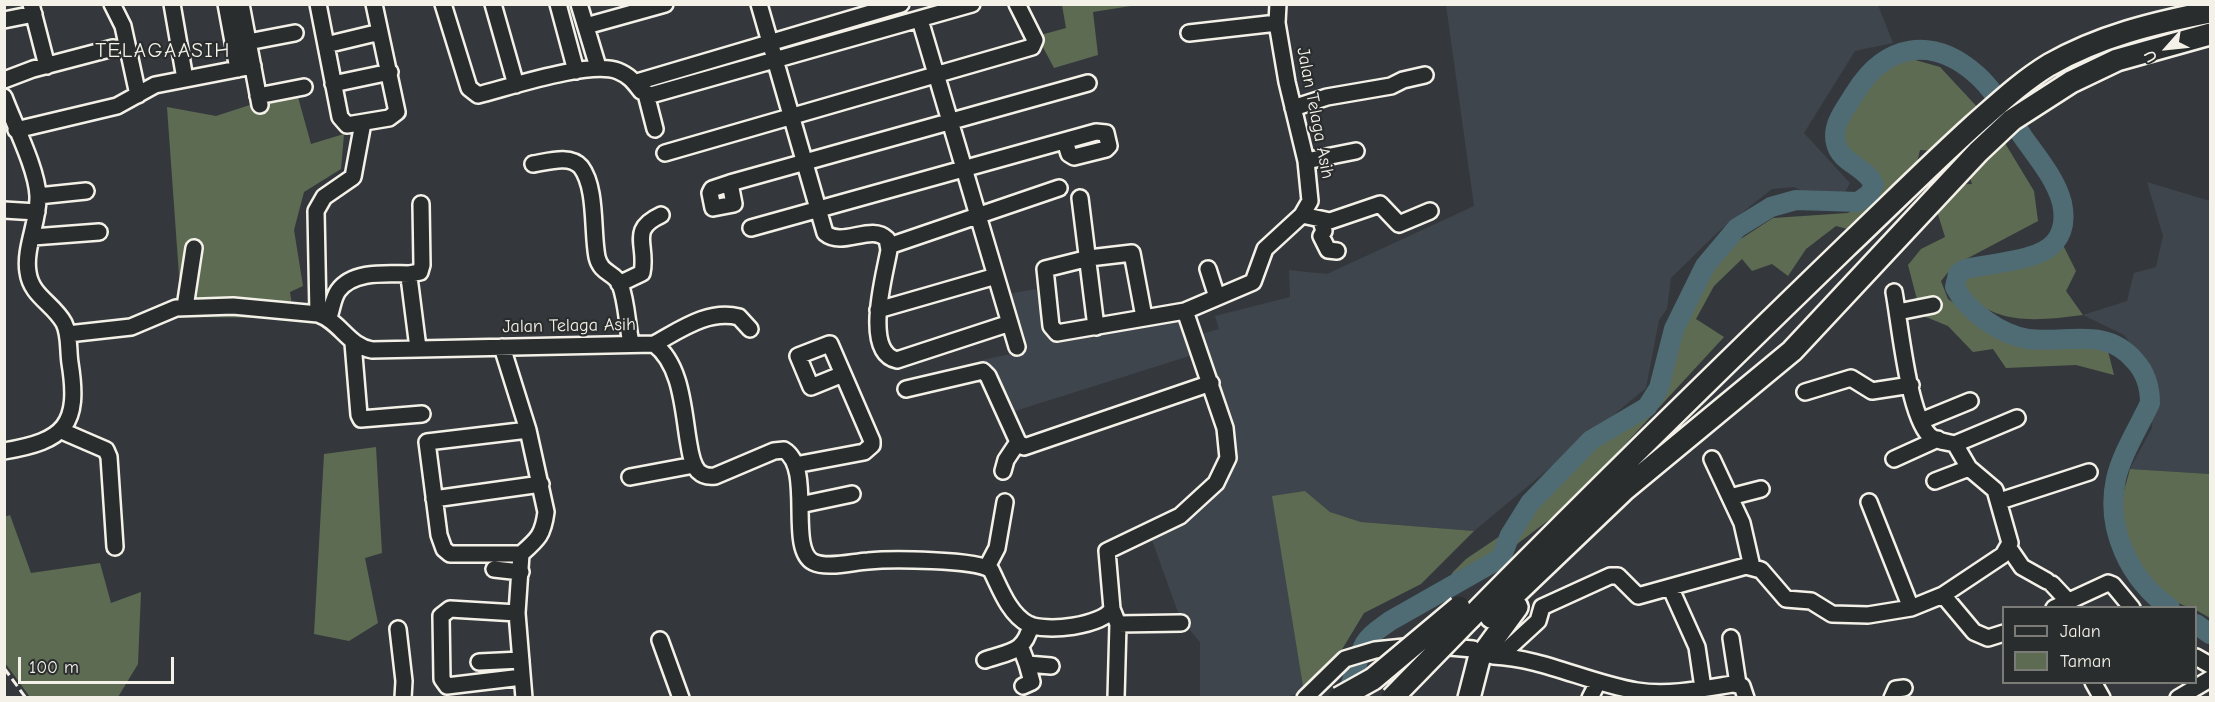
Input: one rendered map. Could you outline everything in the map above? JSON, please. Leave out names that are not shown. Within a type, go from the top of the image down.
[{"type":"highway","points":[[1392,698],[1560,526],[1964,134],[2020,85],[2048,66],[2102,40],[2138,27],[2211,12]]},
{"type":"highway","points":[[1339,698],[1470,618],[1581,530],[1624,490],[1792,351],[1978,152],[2012,120],[2071,82],[2117,60],[2211,34]]},
{"type":"highway","points":[[1469,698],[1479,659],[1493,636],[1581,530]]},
{"type":"highway","points":[[1410,698],[1470,618]]},
{"type":"street","points":[[172,4],[185,79]]},
{"type":"street","points":[[226,4],[245,67],[259,100],[304,87]]},
{"type":"street","points":[[241,4],[248,42],[245,67]]},
{"type":"street","points":[[318,4],[340,117],[348,125],[389,118],[397,112],[374,4]]},
{"type":"street","points":[[443,4],[471,91],[478,95],[598,67],[617,70],[637,82],[639,88],[646,94],[655,129]]},
{"type":"street","points":[[492,4],[516,85]]},
{"type":"street","points":[[558,4],[576,71]]},
{"type":"street","points":[[579,4],[598,67]]},
{"type":"street","points":[[586,27],[665,4]]},
{"type":"street","points":[[759,4],[822,227],[830,237],[837,239],[881,234],[887,239],[889,246],[878,310],[878,329],[882,346],[888,357],[897,360],[1010,323]]},
{"type":"street","points":[[637,82],[770,45],[901,4]]},
{"type":"street","points":[[646,94],[775,61],[972,4]]},
{"type":"street","points":[[665,153],[791,119],[1035,45],[1029,25],[1017,4]]},
{"type":"street","points":[[112,5],[128,46],[138,95]]},
{"type":"street","name":"Jalan Telaga Asih","points":[[1281,5],[1277,23],[1293,108],[1306,161],[1310,201],[1302,215]]},
{"type":"street","points":[[21,12],[47,66]]},
{"type":"street","points":[[920,20],[1017,347]]},
{"type":"street","points":[[1189,33],[1277,23]]},
{"type":"street","points":[[326,45],[380,32]]},
{"type":"street","points":[[248,42],[295,33]]},
{"type":"street","points":[[5,75],[113,48]]},
{"type":"street","points":[[16,130],[117,106],[155,85],[245,67]]},
{"type":"street","points":[[333,84],[390,72]]},
{"type":"street","points":[[1293,108],[1327,97],[1391,86],[1403,80],[1425,75]]},
{"type":"street","points":[[730,183],[1088,83]]},
{"type":"street","points":[[4,97],[35,180],[38,196],[28,262],[30,282],[39,297],[63,322],[68,334],[73,404],[70,417],[62,430],[36,444],[4,451]]},
{"type":"street","points":[[323,315],[316,211],[324,197],[353,177],[363,123]]},
{"type":"street","points":[[751,228],[1065,141]]},
{"type":"street","points":[[1306,161],[1356,151]]},
{"type":"street","points":[[533,164],[567,159],[580,166],[591,198],[600,265],[619,284],[630,343]]},
{"type":"street","points":[[889,246],[1059,188]]},
{"type":"street","points":[[38,196],[86,191]]},
{"type":"street","points":[[1080,198],[1096,327]]},
{"type":"street","points":[[323,315],[338,290],[350,281],[368,275],[420,272],[422,265],[421,204]]},
{"type":"street","points":[[1144,317],[1132,253],[1089,258],[1049,267],[1044,272],[1054,331],[1060,333],[1185,310],[1253,282],[1259,272],[1265,249],[1302,215],[1321,221],[1339,219],[1380,204],[1397,224],[1430,211]]},
{"type":"street","points":[[4,210],[37,212]]},
{"type":"street","points":[[619,284],[642,273],[641,231],[647,221],[661,215]]},
{"type":"street","points":[[1321,221],[1324,231],[1321,236],[1324,244],[1328,250],[1337,251]]},
{"type":"street","points":[[33,237],[99,232]]},
{"type":"street","points":[[185,307],[194,248]]},
{"type":"street","points":[[1208,269],[1217,297]]},
{"type":"street","points":[[409,274],[418,348]]},
{"type":"street","points":[[878,310],[996,276]]},
{"type":"street","points":[[1894,292],[1911,385],[1921,421],[1929,435],[1955,444],[2017,418]]},
{"type":"street","points":[[1898,312],[1933,305]]},
{"type":"street","points":[[68,334],[131,327],[176,308],[185,307],[233,306],[323,315],[352,343],[359,417],[363,420],[422,414]]},
{"type":"street","points":[[1116,698],[1118,624],[1112,609],[1106,561],[1107,551],[1180,516],[1216,483],[1224,469],[1228,444],[1211,383],[1185,310]]},
{"type":"street","points":[[654,344],[694,323],[718,315],[739,317],[750,329]]},
{"type":"street","name":"Jalan Telaga Asih","points":[[352,343],[372,350],[654,344],[666,355],[677,383],[694,465]]},
{"type":"street","points":[[502,347],[528,430],[541,484],[546,512],[545,524],[540,537],[521,554],[450,554],[441,543],[426,445],[428,441],[528,430]]},
{"type":"street","points":[[906,389],[983,371],[988,376],[1018,442],[1024,447],[1211,383]]},
{"type":"street","points":[[795,465],[864,452],[872,445],[843,374]]},
{"type":"street","points":[[1805,392],[1851,378],[1872,391],[1911,385]]},
{"type":"street","points":[[1921,421],[1970,401]]},
{"type":"street","points":[[62,430],[106,450],[109,457],[115,547]]},
{"type":"street","points":[[1894,459],[1938,440]]},
{"type":"street","points":[[1003,471],[1006,460],[1018,442]]},
{"type":"street","points":[[1955,444],[1969,468],[1991,486],[2000,501],[2009,548],[2022,567],[2050,583],[2061,604],[2108,583],[2113,585],[2130,606]]},
{"type":"street","points":[[630,477],[694,465],[698,471],[708,477],[774,451],[784,450],[795,465],[803,548],[809,560],[815,563],[879,560],[972,563],[987,567],[1016,614],[1031,626],[1050,628],[1094,623],[1108,616],[1112,609]]},
{"type":"street","points":[[1712,459],[1742,523],[1752,567]]},
{"type":"street","points":[[1935,481],[1969,468]]},
{"type":"street","points":[[2000,501],[2089,472]]},
{"type":"street","points":[[434,499],[541,484]]},
{"type":"street","points":[[1730,497],[1761,489]]},
{"type":"street","points":[[800,505],[852,494]]},
{"type":"street","points":[[1869,501],[1911,608]]},
{"type":"street","points":[[987,567],[997,548],[1005,502]]},
{"type":"street","points":[[1731,638],[1742,691],[1703,688],[1655,693],[1598,682],[1570,670],[1497,656],[1538,621],[1542,607],[1610,576],[1618,576],[1638,596],[1737,567],[1752,567],[1761,570],[1786,599],[1811,601],[1832,614],[1868,615],[1911,608],[1943,595],[2003,555],[2009,548]]},
{"type":"street","points":[[521,554],[517,613],[524,698]]},
{"type":"street","points":[[494,569],[521,572]]},
{"type":"street","points":[[1670,587],[1697,647],[1703,688]]},
{"type":"street","points":[[1943,595],[1974,632],[1988,638],[2002,634]]},
{"type":"street","points":[[517,613],[450,609],[444,613],[441,616],[442,679],[447,686],[522,677]]},
{"type":"street","points":[[1118,624],[1181,624]]},
{"type":"street","points":[[985,660],[1021,648],[1027,641],[1031,626]]},
{"type":"street","points":[[398,629],[404,681],[403,698]]},
{"type":"street","points":[[660,640],[681,698]]},
{"type":"street","points":[[1305,698],[1345,659],[1375,650],[1425,645],[1473,649]]},
{"type":"street","points":[[1021,648],[1032,682],[1023,686]]},
{"type":"street","points":[[2197,658],[2211,665]]},
{"type":"street","points":[[479,662],[521,660]]},
{"type":"street","points":[[1027,664],[1051,666]]},
{"type":"street","points":[[2178,698],[2211,679]]},
{"type":"street","points":[[1590,698],[1598,682]]},
{"type":"street","points":[[2094,684],[2102,698]]},
{"type":"shaded area","points":[[1446,5],[1878,5],[1893,43],[1855,51],[1804,133],[1850,183],[1843,196],[1821,200],[1794,187],[1772,189],[1719,231],[1671,278],[1667,309],[1659,320],[1646,388],[1474,531],[1361,522],[1330,512],[1305,491],[1304,692],[1282,698],[1200,697],[1200,642],[1180,618],[1152,540],[1175,527],[1226,473],[1228,450],[1199,353],[1015,411],[1010,399],[996,406],[982,360],[1025,351],[1008,294],[1036,289],[1045,331],[1175,304],[1184,339],[1219,329],[1215,316],[1290,297],[1289,270],[1327,274],[1474,206]]},
{"type":"shaded area","points":[[2147,182],[2210,201],[2210,474],[2130,469],[2152,428],[2153,400],[2141,357],[2124,335],[2083,315],[2127,301],[2134,273],[2156,267],[2163,236]]},
{"type":"green space","points":[[1062,5],[1137,5],[1093,12],[1098,55],[1054,68],[1037,36],[1066,28]]},
{"type":"green space","points":[[1901,56],[1940,67],[1994,125],[2034,191],[2038,221],[1953,266],[1941,281],[1948,299],[1996,332],[2090,338],[2107,347],[2114,375],[2076,365],[2006,368],[1993,349],[1973,352],[1948,326],[1921,315],[1908,265],[1921,249],[1945,237],[1931,192],[1949,185],[1972,184],[1962,152],[1920,150],[1907,205],[1870,235],[1836,226],[1806,249],[1788,276],[1772,264],[1752,271],[1742,259],[1714,286],[1696,319],[1724,337],[1570,504],[1449,592],[1452,573],[1466,559],[1512,528],[1582,457],[1647,415],[1664,381],[1678,308],[1710,259],[1773,218],[1848,213],[1863,203],[1872,185],[1868,167],[1839,143],[1836,118],[1866,68],[1882,59]]},
{"type":"green space","points":[[296,90],[311,144],[344,134],[341,169],[304,192],[294,230],[303,286],[290,292],[294,318],[182,317],[167,107],[216,116]]},
{"type":"green space","points":[[2062,243],[2076,271],[2066,291],[2083,315],[2032,319],[2002,315],[1988,310],[1960,289],[1962,273],[1984,265],[2029,258]]},
{"type":"green space","points":[[376,447],[382,553],[365,558],[378,623],[349,641],[314,634],[324,454]]},
{"type":"green space","points":[[2130,469],[2210,474],[2210,618],[2197,611],[2197,606],[2184,605],[2172,599],[2147,576],[2136,562],[2121,535],[2118,517]]},
{"type":"green space","points":[[1305,491],[1330,512],[1361,522],[1474,531],[1421,584],[1364,613],[1338,656],[1304,692],[1272,496]]},
{"type":"green space","points":[[10,515],[31,573],[100,563],[111,603],[141,592],[138,664],[118,697],[30,697],[5,663],[4,517]]},
{"type":"waterway","points":[[1344,698],[1351,685],[1365,643],[1376,631],[1501,558],[1510,535],[1530,503],[1591,440],[1647,407],[1659,388],[1674,329],[1705,266],[1737,228],[1771,207],[1796,200],[1858,202],[1869,194],[1874,185],[1871,179],[1838,150],[1835,136],[1837,123],[1855,93],[1880,64],[1895,55],[1910,51],[1927,50],[1943,54],[1960,62],[1984,81],[2046,168],[2062,203],[2063,224],[2055,242],[2048,249],[2026,258],[1965,269],[1958,274],[1955,287],[1960,296],[1976,313],[2007,333],[2028,339],[2099,340],[2124,350],[2145,375],[2150,403],[2119,469],[2116,479],[2114,516],[2124,552],[2132,568],[2143,583],[2168,606]]},
{"type":"waterway","points":[[2197,625],[2210,634]]},
{"type":"railway","points":[[4,668],[26,698]]},
{"type":"district","name":"TELAGAASIH","points":[[163,51]]}]
